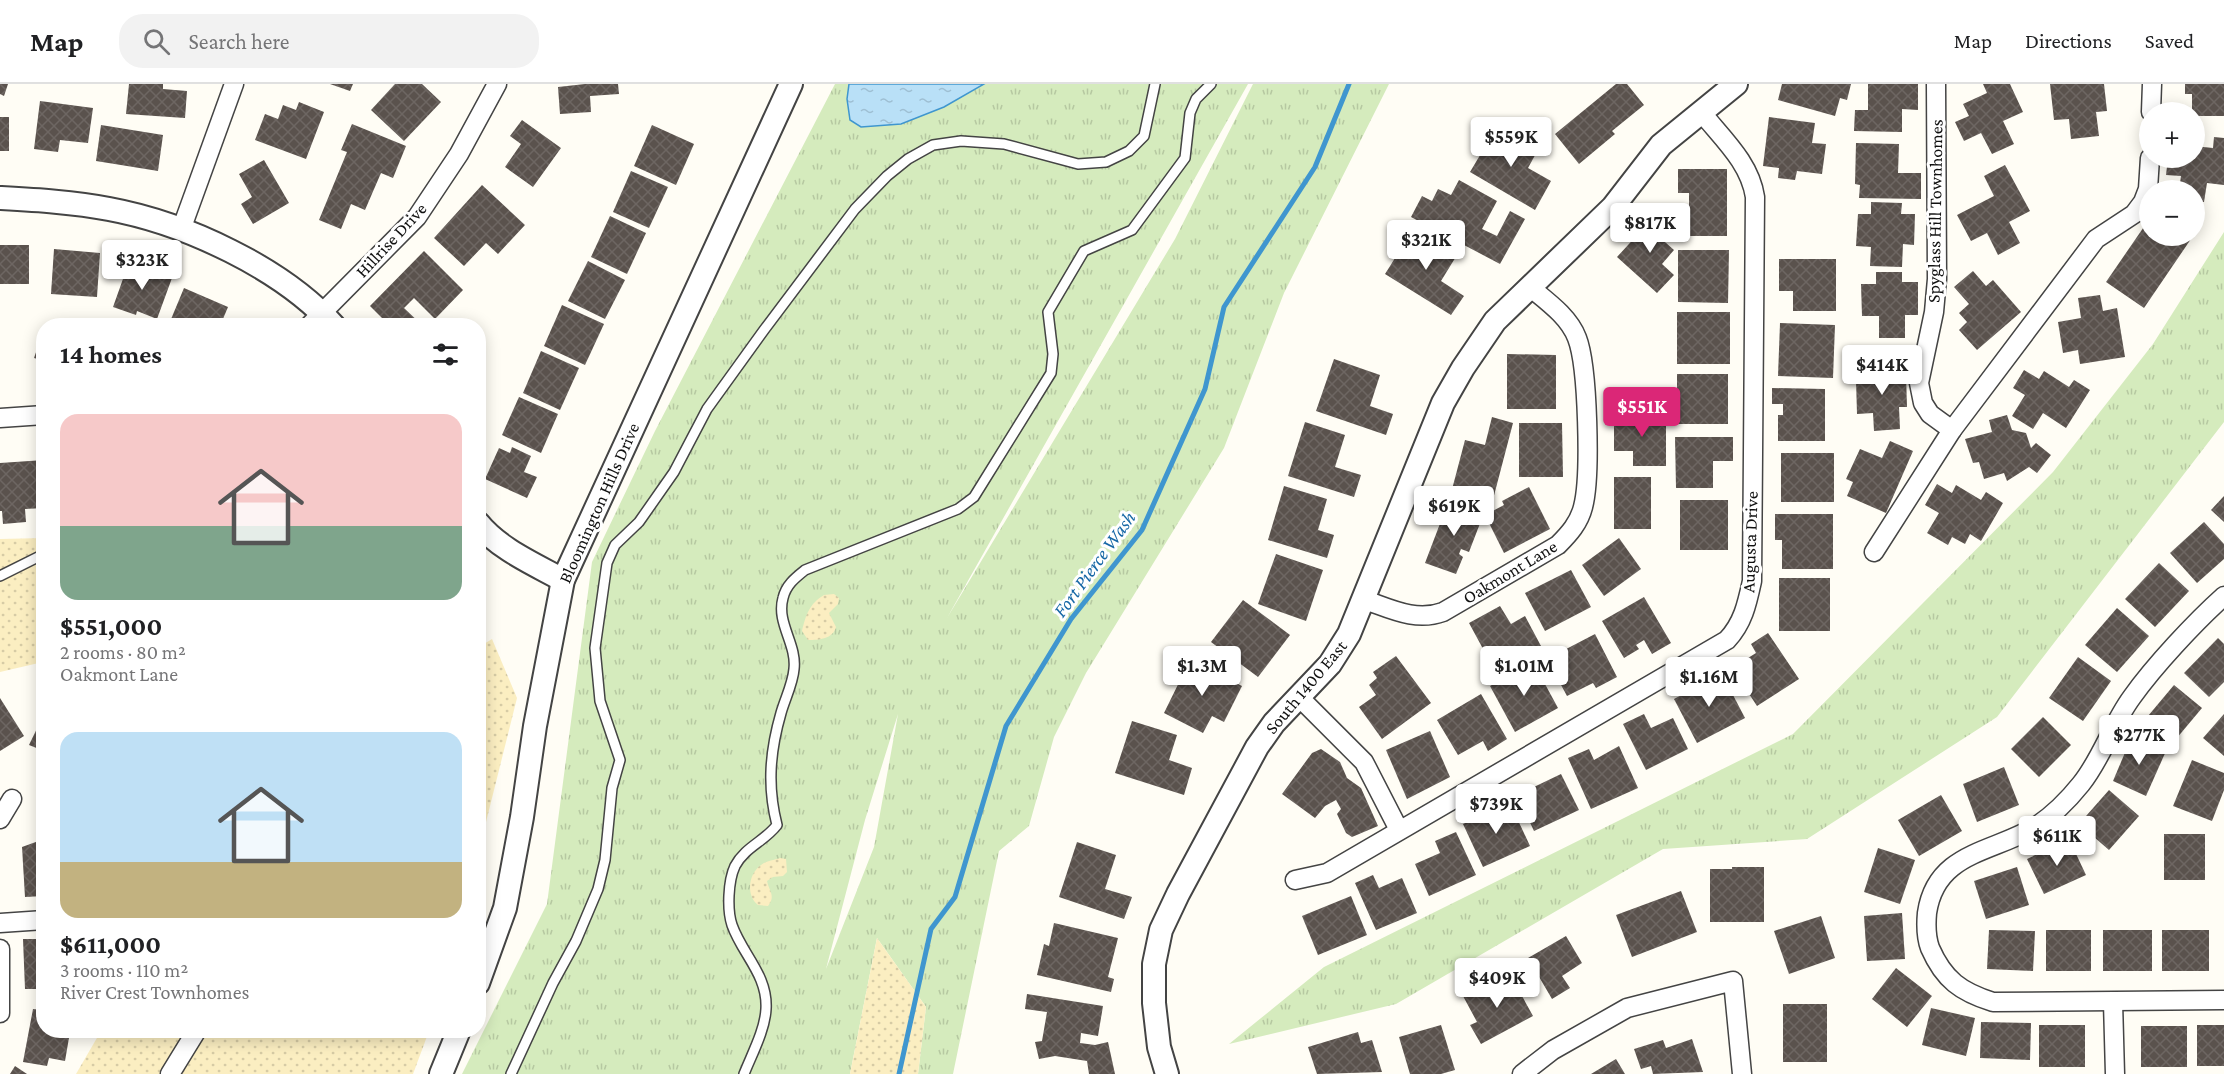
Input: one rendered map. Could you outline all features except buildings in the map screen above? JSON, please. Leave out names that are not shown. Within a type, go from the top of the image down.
[{"type":"street","points":[[181,230],[234,84]]},
{"type":"street","name":"Hillrise Drive","points":[[325,318],[417,217],[459,154],[497,84]]},
{"type":"street","name":"Bloomington Hills Drive","points":[[486,961],[505,909],[522,817],[535,726],[563,580],[791,84]]},
{"type":"street","name":"South 1400 East","points":[[1167,1074],[1159,1047],[1154,1003],[1154,964],[1161,930],[1257,747],[1274,723],[1330,664],[1349,634],[1365,600],[1443,403],[1463,368],[1495,321],[1613,207],[1661,145],[1736,84]]},
{"type":"street","name":"Spyglass Hill Townhomes","points":[[1936,84],[1937,279],[1934,312],[1919,383],[1923,403],[1930,414],[1952,430]]},
{"type":"street","points":[[2151,102],[2152,84]]},
{"type":"street","name":"Augusta Drive","points":[[1295,880],[1327,873],[1727,640],[1739,627],[1747,606],[1752,581],[1755,197],[1753,181],[1746,166],[1702,113]]},
{"type":"street","points":[[1874,552],[1952,430],[2096,239],[2134,214],[2148,189],[2150,168]]},
{"type":"street","points":[[0,198],[40,200],[111,209],[181,230],[264,269],[319,318]]},
{"type":"street","name":"Oakmont Lane","points":[[1365,600],[1416,617],[1429,617],[1443,612],[1558,545],[1574,530],[1583,508],[1586,484],[1585,362],[1576,336],[1561,313],[1531,288]]},
{"type":"street","points":[[0,418],[36,416]]},
{"type":"street","points":[[486,533],[521,557],[563,580]]},
{"type":"street","points":[[2224,596],[2132,697],[2082,782],[2061,806],[2036,826],[2011,840],[1972,854],[1951,867],[1937,883],[1929,901],[1926,924],[1929,945],[1938,965],[1951,980],[1969,994],[1994,1002],[2224,1000]]},
{"type":"street","points":[[1300,698],[1364,762],[1400,830]]},
{"type":"street","points":[[0,819],[12,799]]},
{"type":"street","points":[[0,923],[36,921]]},
{"type":"street","points":[[0,950],[0,1013]]},
{"type":"street","points":[[1522,1074],[1553,1050],[1627,1008],[1733,981],[1742,1074]]},
{"type":"street","points":[[2113,1002],[2115,1074]]},
{"type":"street","points":[[170,1074],[191,1038]]},
{"type":"street","points":[[441,1074],[456,1038]]},
{"type":"lane","points":[[511,1074],[553,983],[576,941],[598,889],[605,860],[612,788],[620,760],[600,701],[595,648],[607,562],[615,545],[639,522],[674,472],[707,409],[855,209],[908,159],[933,145],[961,141],[1004,144],[1078,164],[1106,162],[1129,151],[1144,136],[1155,84]]},
{"type":"lane","points":[[744,1074],[766,1010],[764,984],[732,924],[729,892],[735,867],[749,848],[769,835],[777,825],[770,784],[772,743],[794,669],[793,647],[781,617],[783,597],[793,579],[805,570],[958,509],[974,497],[1051,373],[1053,354],[1048,312],[1084,251],[1132,230],[1185,158],[1190,113],[1196,99],[1211,84]]},
{"type":"lane","points":[[0,576],[36,558]]},
{"type":"green space","points":[[835,84],[1248,84],[947,618],[1175,239],[1253,84],[1389,84],[1284,293],[1224,448],[1086,673],[1054,737],[1029,826],[999,851],[953,1074],[918,1074],[926,1007],[877,938],[850,1074],[462,1074],[480,1038],[486,1038],[486,1026],[547,904],[592,562],[655,431]],"holes":[[[898,714],[874,847],[826,969],[865,820]]]},
{"type":"green space","points":[[2224,232],[2224,422],[1997,717],[1807,839],[1663,849],[1396,1004],[1229,1044],[1324,967],[1793,734],[2053,472],[2153,344]]},
{"type":"sand","points":[[36,538],[36,664],[0,672],[0,539]]},
{"type":"sand","points":[[834,594],[839,598],[838,604],[829,613],[836,627],[829,636],[808,640],[802,631],[807,615],[815,602],[824,595]]},
{"type":"sand","points":[[492,639],[517,698],[486,822],[486,643]]},
{"type":"sand","points":[[780,858],[786,859],[787,872],[783,876],[773,877],[767,881],[772,896],[770,902],[768,906],[758,905],[750,891],[753,874],[763,864]]},
{"type":"sand","points":[[877,938],[926,1007],[918,1074],[850,1074]]},
{"type":"sand","points":[[97,1038],[426,1038],[413,1074],[76,1074]]},
{"type":"water","points":[[849,84],[984,84],[944,107],[901,124],[861,127],[850,120],[847,99]]},
{"type":"waterway","name":"Fort Pierce Wash","points":[[899,1074],[931,929],[955,897],[1006,726],[1071,619],[1142,530],[1205,389],[1224,307],[1315,167],[1349,84]]}]
